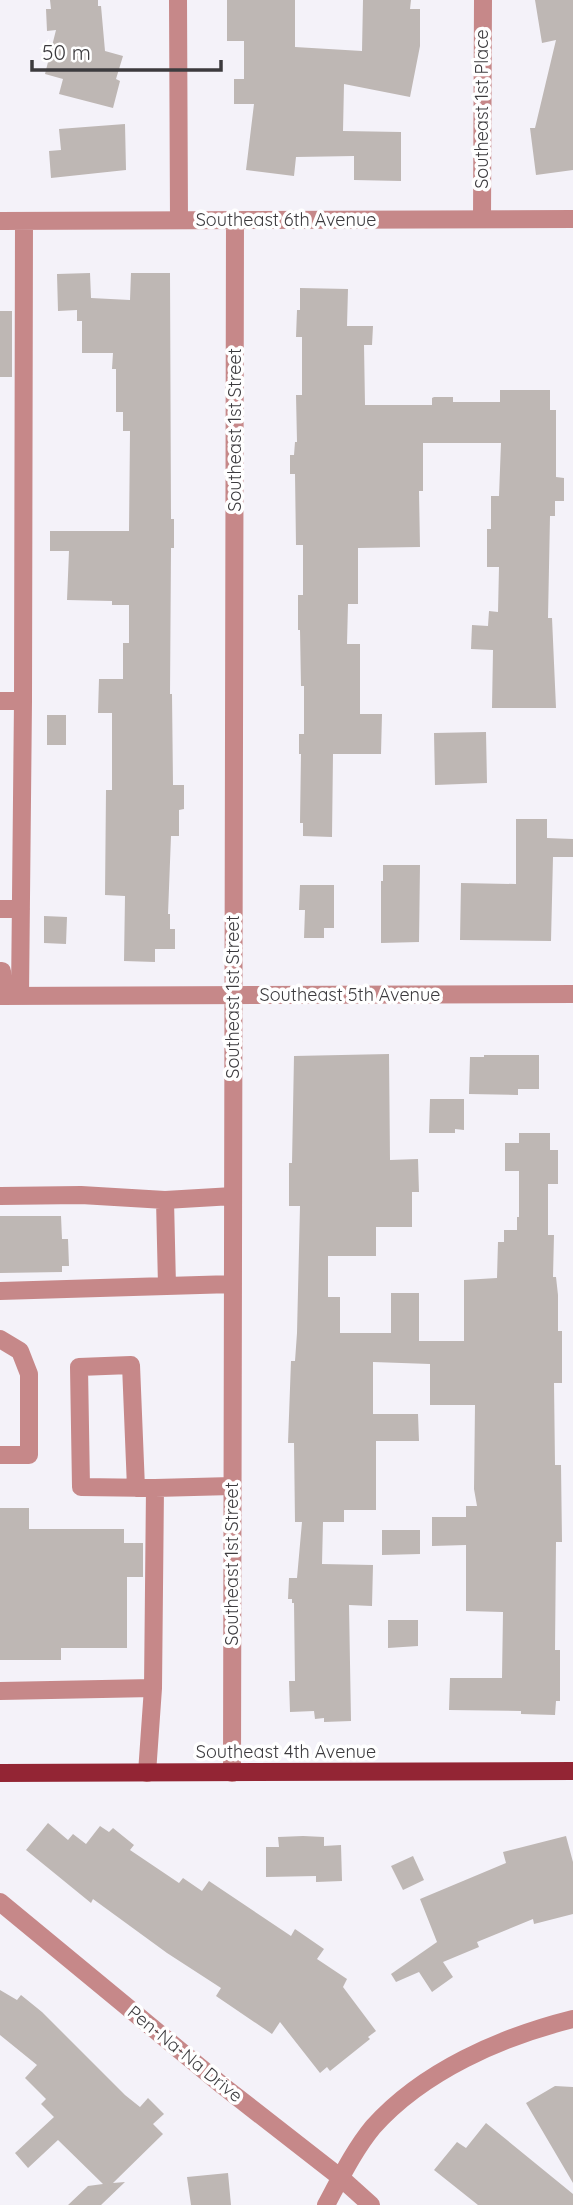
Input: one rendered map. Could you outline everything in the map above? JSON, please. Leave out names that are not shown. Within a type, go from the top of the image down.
[{"type":"main road","name":"Southeast 4th Avenue","points":[[0,1773],[573,1771]]},
{"type":"street","points":[[178,0],[179,220]]},
{"type":"street","name":"Southeast 1st Place","points":[[482,219],[483,0]]},
{"type":"street","name":"Southeast 6th Avenue","points":[[0,221],[573,219]]},
{"type":"street","name":"Southeast 1st Street","points":[[232,1773],[235,220]]},
{"type":"street","points":[[8,996],[21,909],[24,221]]},
{"type":"street","points":[[0,701],[23,701]]},
{"type":"street","points":[[0,909],[21,909]]},
{"type":"street","points":[[0,971],[8,996]]},
{"type":"street","name":"Southeast 5th Avenue","points":[[8,996],[573,995]]},
{"type":"street","points":[[0,1196],[81,1195],[165,1200],[233,1196]]},
{"type":"street","points":[[165,1200],[167,1286]]},
{"type":"street","points":[[0,1291],[233,1284]]},
{"type":"street","points":[[0,1339],[20,1351],[29,1374],[29,1455],[0,1455]]},
{"type":"street","points":[[136,1488],[131,1365],[79,1367],[81,1487],[136,1488],[155,1488],[232,1486]]},
{"type":"street","points":[[148,1773],[153,1688],[155,1488]]},
{"type":"street","points":[[0,1691],[153,1688]]},
{"type":"street","name":"Pen-Na-Na Drive","points":[[0,1902],[371,2205]]},
{"type":"street","points":[[326,2205],[373,2128],[405,2098],[440,2071],[505,2042],[573,2019]]},
{"type":"building","points":[[50,0],[98,0],[98,6],[101,6],[105,51],[123,56],[116,79],[120,81],[113,108],[59,94],[63,79],[45,74],[56,30],[47,31],[46,9],[51,9]]},
{"type":"building","points":[[227,0],[295,0],[295,47],[362,51],[363,0],[411,0],[410,9],[420,9],[420,46],[410,97],[344,84],[343,131],[401,132],[401,181],[354,180],[354,156],[296,157],[294,176],[246,170],[254,104],[234,104],[234,79],[244,79],[244,41],[227,41]]},
{"type":"building","points":[[535,0],[573,0],[573,170],[536,175],[530,128],[535,128],[556,40],[542,43]]},
{"type":"building","points":[[125,124],[126,170],[51,178],[49,151],[61,150],[59,129]]},
{"type":"building","points":[[90,273],[91,298],[130,300],[131,273],[170,273],[171,519],[174,519],[174,548],[171,548],[170,694],[173,785],[184,785],[184,809],[179,810],[179,836],[171,836],[168,914],[170,929],[175,929],[175,949],[155,949],[155,962],[124,961],[125,896],[105,895],[106,790],[112,790],[112,713],[98,713],[99,679],[123,679],[123,643],[129,643],[129,605],[112,605],[112,601],[67,600],[69,551],[50,551],[50,531],[129,531],[130,431],[123,431],[123,412],[116,412],[116,369],[112,369],[113,353],[82,353],[82,321],[77,321],[77,310],[58,311],[57,274]]},
{"type":"building","points":[[300,288],[348,289],[347,326],[373,326],[372,345],[364,345],[365,405],[432,405],[434,397],[453,397],[453,402],[500,402],[500,390],[550,390],[550,410],[556,410],[556,477],[564,478],[564,501],[555,501],[555,516],[550,516],[548,618],[552,618],[556,708],[492,708],[493,650],[471,649],[472,625],[488,626],[489,611],[498,612],[499,567],[487,567],[487,529],[491,529],[491,496],[499,496],[501,443],[423,443],[423,491],[419,491],[420,547],[358,548],[358,604],[348,604],[347,644],[360,644],[360,714],[382,714],[381,754],[333,754],[332,837],[303,836],[303,823],[300,823],[299,734],[304,734],[304,686],[301,686],[298,595],[303,595],[303,545],[296,545],[295,474],[290,474],[290,455],[294,455],[297,442],[296,395],[302,395],[302,337],[296,337]]},
{"type":"building","points":[[0,311],[12,311],[12,377],[0,377]]},
{"type":"building","points":[[47,715],[66,715],[66,745],[47,745]]},
{"type":"building","points":[[486,732],[487,783],[435,785],[434,733]]},
{"type":"building","points":[[516,819],[547,819],[547,838],[573,839],[573,857],[553,857],[551,941],[460,940],[461,883],[516,884]]},
{"type":"building","points":[[383,865],[420,865],[419,942],[381,943]]},
{"type":"building","points":[[300,885],[334,885],[334,928],[324,928],[324,938],[304,938],[305,910],[299,910]]},
{"type":"building","points":[[44,916],[67,917],[66,944],[44,943]]},
{"type":"building","points":[[389,1054],[390,1160],[418,1159],[419,1192],[412,1192],[412,1227],[376,1227],[376,1256],[328,1256],[328,1297],[340,1297],[340,1333],[391,1333],[391,1293],[419,1293],[419,1341],[464,1341],[464,1280],[497,1278],[498,1242],[504,1242],[504,1230],[517,1230],[519,1171],[505,1171],[505,1143],[519,1143],[519,1133],[550,1133],[550,1150],[558,1150],[558,1184],[548,1184],[548,1235],[554,1235],[553,1277],[556,1277],[558,1295],[558,1331],[562,1331],[562,1383],[554,1383],[555,1465],[561,1465],[562,1542],[556,1542],[555,1650],[560,1650],[560,1701],[556,1701],[555,1715],[521,1714],[521,1711],[449,1710],[450,1678],[502,1678],[503,1612],[466,1611],[466,1545],[432,1546],[432,1517],[466,1517],[466,1506],[477,1506],[474,1489],[475,1405],[430,1405],[430,1364],[373,1362],[373,1414],[418,1414],[419,1441],[376,1441],[376,1510],[344,1510],[344,1522],[323,1522],[322,1564],[373,1565],[372,1606],[349,1605],[351,1721],[324,1722],[324,1718],[315,1719],[314,1711],[290,1712],[289,1681],[295,1681],[294,1603],[292,1599],[288,1599],[289,1578],[297,1578],[302,1522],[295,1522],[294,1443],[288,1443],[291,1361],[295,1361],[297,1333],[300,1206],[289,1206],[294,1056]]},
{"type":"building","points":[[539,1055],[539,1089],[518,1089],[518,1095],[469,1094],[470,1057]]},
{"type":"building","points":[[430,1099],[464,1099],[464,1130],[455,1129],[455,1133],[429,1133]]},
{"type":"building","points":[[0,1216],[61,1216],[62,1239],[68,1239],[69,1266],[62,1266],[62,1272],[0,1273]]},
{"type":"building","points":[[0,1508],[29,1508],[29,1529],[124,1529],[124,1543],[143,1543],[143,1577],[127,1577],[127,1648],[61,1648],[61,1660],[0,1660]]},
{"type":"building","points":[[382,1530],[420,1530],[420,1554],[382,1555]]},
{"type":"building","points":[[388,1620],[418,1620],[418,1646],[388,1648]]},
{"type":"building","points":[[48,1823],[68,1840],[73,1834],[86,1844],[100,1826],[109,1832],[113,1828],[134,1845],[130,1850],[179,1883],[183,1878],[202,1891],[209,1881],[291,1936],[295,1929],[324,1949],[317,1959],[347,1979],[343,1987],[376,2031],[330,2071],[327,2067],[320,2073],[280,2022],[272,2034],[216,1996],[221,1988],[93,1899],[91,1903],[26,1850]]},
{"type":"building","points":[[566,1836],[573,1862],[573,1914],[534,1924],[533,1919],[477,1942],[479,1947],[443,1962],[453,1977],[432,1992],[419,1972],[396,1982],[391,1974],[437,1942],[420,1899],[506,1863],[503,1852]]},
{"type":"building","points":[[278,1837],[324,1837],[324,1846],[341,1845],[342,1881],[316,1882],[316,1876],[266,1877],[266,1847],[279,1847]]},
{"type":"building","points":[[413,1856],[424,1880],[403,1890],[391,1866]]},
{"type":"building","points":[[0,1990],[17,2000],[21,1995],[42,2012],[140,2107],[148,2098],[164,2114],[153,2124],[163,2134],[113,2183],[125,2182],[101,2205],[68,2205],[88,2186],[103,2184],[58,2140],[28,2168],[15,2153],[54,2117],[41,2104],[46,2099],[25,2078],[37,2065],[0,2035]]},
{"type":"building","points":[[555,2086],[573,2087],[573,2183],[526,2103]]},
{"type":"building","points":[[486,2123],[573,2194],[573,2205],[478,2205],[434,2170],[457,2142],[466,2148]]},
{"type":"building","points":[[228,2173],[231,2205],[191,2205],[187,2177]]}]
